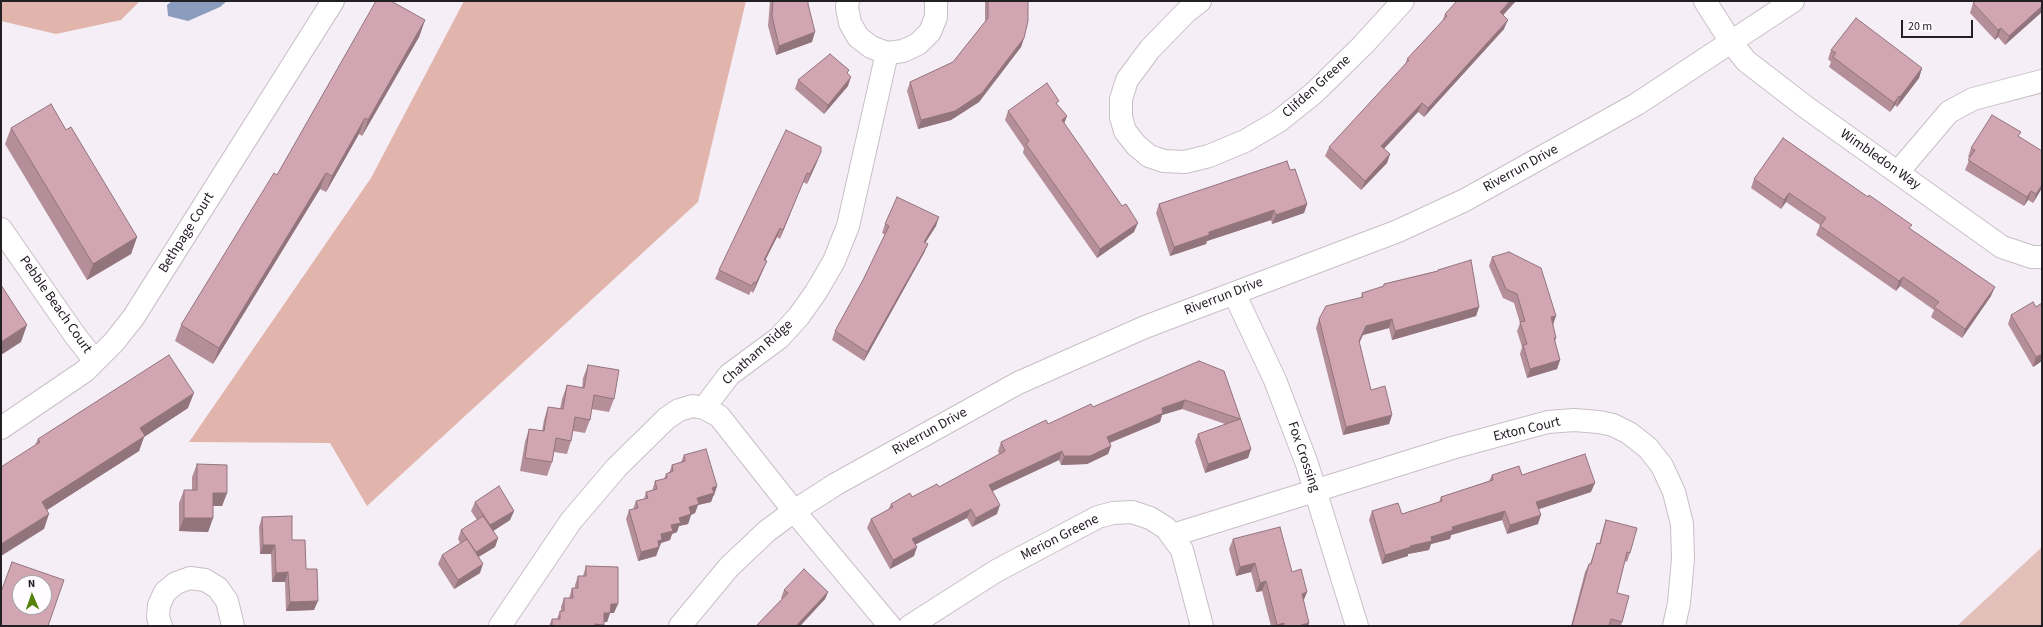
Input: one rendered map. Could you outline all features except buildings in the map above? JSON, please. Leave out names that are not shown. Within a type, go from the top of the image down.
[{"type":"street","name":"Bethpage Court","points":[[1,428],[63,387],[95,361],[114,342],[133,318],[333,1]]},
{"type":"street","points":[[848,1],[847,7],[850,23],[858,37],[871,47],[887,52],[903,51],[918,44],[930,32],[936,17],[936,1]]},
{"type":"street","name":"Clifden Greene","points":[[1200,1],[1150,49],[1127,80],[1121,100],[1121,117],[1126,131],[1136,145],[1149,156],[1164,161],[1185,162],[1209,156],[1245,141],[1279,121],[1314,93],[1363,45],[1403,1]]},
{"type":"street","points":[[1704,1],[1731,42]]},
{"type":"street","name":"Riverrun Drive","points":[[680,626],[729,567],[767,531],[794,511],[836,484],[1018,383],[1145,327],[1398,231],[1465,200],[1637,104],[1793,1]]},
{"type":"street","name":"Wimbledon Way","points":[[1731,42],[1746,61],[1801,104],[2002,247],[2032,257],[2042,257]]},
{"type":"street","name":"Chatham Ridge","points":[[704,408],[729,375],[779,338],[799,316],[816,292],[834,261],[848,226],[887,52]]},
{"type":"street","points":[[1898,172],[1949,112],[1973,99],[2042,81]]},
{"type":"street","name":"Pebble Beach Court","points":[[1,229],[74,334],[95,361]]},
{"type":"street","name":"Fox Crossing","points":[[1234,293],[1275,380],[1315,490],[1357,626]]},
{"type":"street","points":[[500,626],[571,521],[617,467],[667,418],[679,410],[693,406],[704,408],[719,416],[794,511],[890,626]]},
{"type":"street","name":"Exton Court","points":[[1173,535],[1452,448],[1548,422],[1574,420],[1613,426],[1630,433],[1648,448],[1662,466],[1674,492],[1682,524],[1684,559],[1679,603],[1674,626]]},
{"type":"street","name":"Merion Greene","points":[[910,626],[996,570],[1098,517],[1113,512],[1132,512],[1150,518],[1166,528],[1173,535],[1182,550],[1202,626]]},
{"type":"street","points":[[161,626],[158,617],[159,605],[165,592],[176,583],[190,578],[205,580],[218,588],[227,601],[233,626]]},
{"type":"shaded area","points":[[1,1],[140,1],[121,20],[56,34],[1,21]]},
{"type":"shaded area","points":[[464,1],[746,1],[698,202],[367,506],[330,443],[189,442],[371,178]]},
{"type":"shaded area","points":[[2042,547],[2042,626],[1957,626]]},
{"type":"water","points":[[172,1],[227,1],[220,7],[188,21],[168,16],[167,5]]}]
